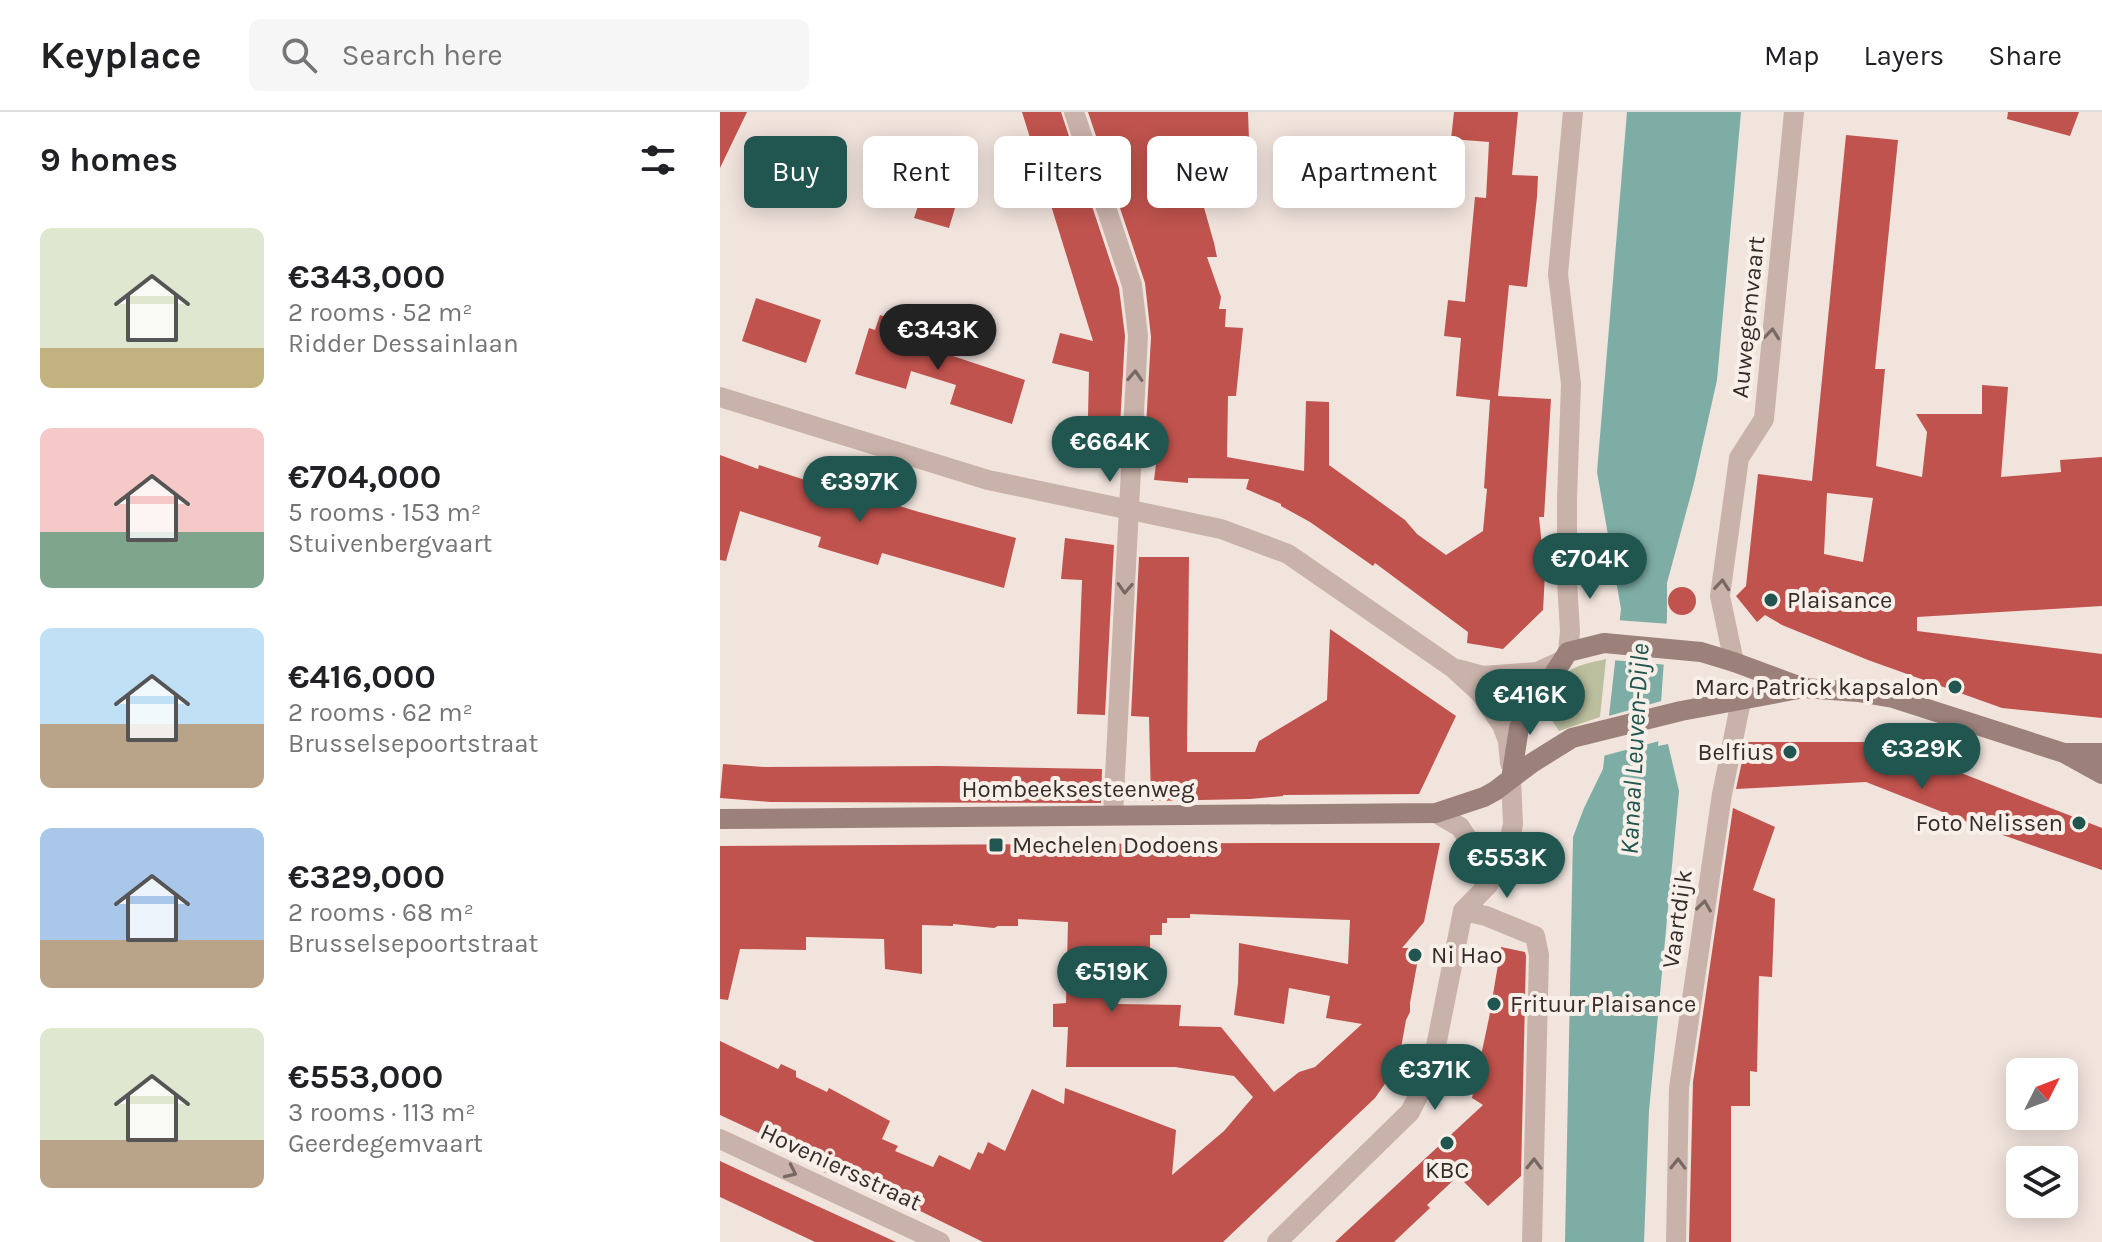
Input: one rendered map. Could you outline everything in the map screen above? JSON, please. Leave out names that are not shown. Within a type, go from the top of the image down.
[{"type":"main road","points":[[1511,779],[1519,728],[1565,657],[1604,643],[1701,652],[1804,688],[1893,698],[2064,753],[2102,774]]},
{"type":"main road","name":"Hombeeksesteenweg","points":[[720,819],[1436,813],[1484,797],[1572,738],[1681,711],[1804,688]]},
{"type":"main road","points":[[2064,753],[2102,753]]},
{"type":"street","points":[[1074,112],[1132,285],[1138,336],[1113,814]]},
{"type":"street","points":[[1453,668],[1483,676],[1537,672],[1565,657],[1571,384],[1558,274],[1573,112]]},
{"type":"street","name":"Auwegemvaart","points":[[1734,662],[1720,596],[1739,458],[1764,419],[1794,112]]},
{"type":"street","points":[[720,397],[988,480],[1221,529],[1288,554],[1453,668],[1480,693],[1502,725],[1508,741],[1513,824],[1507,852],[1488,885],[1463,911],[1431,1071],[1410,1112],[1277,1242]]},
{"type":"street","name":"Vaartdijk","points":[[1676,1242],[1679,1088],[1722,794],[1741,701]]},
{"type":"street","points":[[1436,813],[1460,827],[1470,842],[1488,885]]},
{"type":"street","points":[[1463,911],[1486,916],[1535,936],[1539,955],[1532,1242]]},
{"type":"street","name":"Hoveniersstraat","points":[[720,1139],[940,1242]]},
{"type":"green space","points":[[1606,659],[1600,717],[1559,731],[1551,719],[1565,675],[1578,666]]},
{"type":"water","name":"Kanaal Leuven-Dijle","points":[[1627,112],[1741,112],[1717,380],[1667,583],[1658,746],[1668,744],[1679,791],[1649,1111],[1644,1242],[1565,1242],[1573,837],[1603,769],[1621,609],[1597,472]]},
{"type":"pier","points":[[1616,620],[1670,624],[1668,665],[1612,660]]},
{"type":"pier","points":[[1665,700],[1663,740],[1603,756],[1605,717]]},
{"type":"building","points":[[720,112],[747,112],[720,168]]},
{"type":"building","points":[[1022,112],[1061,112],[1069,136],[1029,136]]},
{"type":"building","points":[[1088,112],[1248,112],[1249,136],[1147,136],[1147,208],[1204,208],[1217,257],[1207,257],[1221,297],[1219,309],[1226,309],[1225,327],[1243,328],[1236,396],[1228,396],[1227,457],[1304,471],[1306,401],[1329,402],[1329,465],[1405,520],[1417,534],[1446,555],[1483,531],[1490,400],[1456,396],[1461,338],[1444,336],[1448,300],[1465,302],[1475,197],[1486,198],[1489,142],[1451,136],[1454,112],[1518,112],[1512,175],[1538,176],[1537,197],[1527,287],[1509,285],[1498,396],[1551,399],[1544,517],[1539,517],[1545,574],[1543,610],[1503,649],[1467,643],[1468,632],[1375,563],[1373,566],[1281,504],[1246,489],[1249,479],[1188,478],[1188,483],[1154,480],[1156,464],[1144,464],[1151,337],[1145,283],[1120,208],[1131,208],[1131,136],[1096,136]]},
{"type":"building","points":[[2008,112],[2079,112],[2070,136],[2007,119]]},
{"type":"building","points":[[1846,135],[1898,140],[1875,369],[1885,369],[1876,466],[1922,477],[1927,432],[1916,414],[1982,414],[1982,385],[2008,387],[2001,477],[2061,472],[2060,460],[2102,457],[2102,606],[1917,617],[1917,631],[2102,654],[2102,718],[2002,708],[1868,660],[1765,615],[1757,622],[1736,596],[1746,586],[1758,474],[1812,481]],"holes":[[[1827,493],[1873,498],[1863,562],[1824,554]]]},
{"type":"building","points":[[917,208],[955,208],[949,228],[914,218]]},
{"type":"building","points":[[1052,208],[1093,208],[1119,288],[1125,336],[1118,462],[1087,461],[1089,372],[1052,363],[1060,333],[1093,341]]},
{"type":"building","points":[[756,298],[821,320],[806,363],[742,341]]},
{"type":"building","points":[[880,315],[907,324],[902,339],[1025,380],[1012,424],[950,404],[956,385],[911,371],[906,389],[855,374],[869,328],[875,330]]},
{"type":"building","points":[[720,455],[758,469],[759,465],[836,490],[837,487],[1016,538],[1004,588],[882,553],[878,565],[818,547],[821,537],[740,511],[726,561],[720,560]]},
{"type":"building","points":[[1065,538],[1114,545],[1105,715],[1077,714],[1082,580],[1061,579]]},
{"type":"building","points":[[1139,557],[1189,557],[1187,752],[1255,752],[1259,741],[1327,700],[1330,629],[1456,716],[1419,794],[1283,795],[1250,799],[1151,801],[1149,717],[1131,716]]},
{"type":"building","points":[[1682,587],[1692,591],[1696,601],[1692,611],[1682,615],[1672,611],[1668,601],[1672,591]]},
{"type":"building","points":[[1882,742],[2102,828],[2102,870],[1866,782],[1736,789],[1746,743]]},
{"type":"building","points":[[723,764],[765,767],[1102,769],[1101,803],[770,802],[720,798]]},
{"type":"building","points":[[1733,808],[1775,827],[1753,890],[1775,899],[1772,977],[1759,976],[1757,1072],[1750,1071],[1750,1106],[1731,1106],[1731,1242],[1689,1242],[1693,1082]]},
{"type":"building","points":[[1440,843],[1424,922],[1402,948],[1420,948],[1398,1065],[1375,1098],[1223,1242],[983,1242],[829,1166],[825,1173],[814,1159],[720,1115],[720,1041],[778,1069],[781,1064],[796,1071],[796,1077],[827,1092],[829,1088],[890,1121],[882,1139],[898,1146],[895,1151],[933,1167],[939,1155],[970,1170],[978,1152],[983,1154],[988,1142],[1005,1151],[1032,1089],[1064,1104],[1065,1088],[1176,1130],[1172,1175],[1224,1131],[1253,1097],[1234,1076],[1175,1067],[1066,1067],[1068,1027],[1053,1027],[1053,1004],[1066,1003],[1068,922],[1018,919],[1018,926],[994,928],[922,925],[922,974],[885,969],[884,939],[806,937],[806,950],[740,949],[728,1000],[720,999],[720,846]],"holes":[[[1190,914],[1350,920],[1348,964],[1239,943],[1234,1015],[1284,1024],[1289,988],[1330,996],[1326,1018],[1362,1024],[1315,1067],[1299,1072],[1274,1092],[1221,1027],[1179,1026],[1181,1005],[1118,1004],[1123,954],[1150,955],[1150,935],[1162,935],[1162,923],[1167,923],[1167,918],[1190,918]]]},
{"type":"building","points":[[1501,947],[1525,952],[1526,956],[1521,1176],[1488,1206],[1458,1176],[1394,1242],[1335,1242],[1483,1105],[1472,1098]]},
{"type":"building","points":[[720,1161],[896,1242],[815,1242],[720,1197]]},
{"type":"place","name":"Plaisance","points":[[1771,600]]},
{"type":"place","name":"Marc Patrick kapsalon","points":[[1955,687]]},
{"type":"place","name":"Belfius","points":[[1790,752]]},
{"type":"place","name":"Foto Nelissen","points":[[2079,823]]},
{"type":"place","name":"Mechelen Dodoens","points":[[996,845]]},
{"type":"place","name":"Ni Hao","points":[[1415,955]]},
{"type":"place","name":"Frituur Plaisance","points":[[1494,1004]]},
{"type":"place","name":"KBC","points":[[1447,1143]]}]
